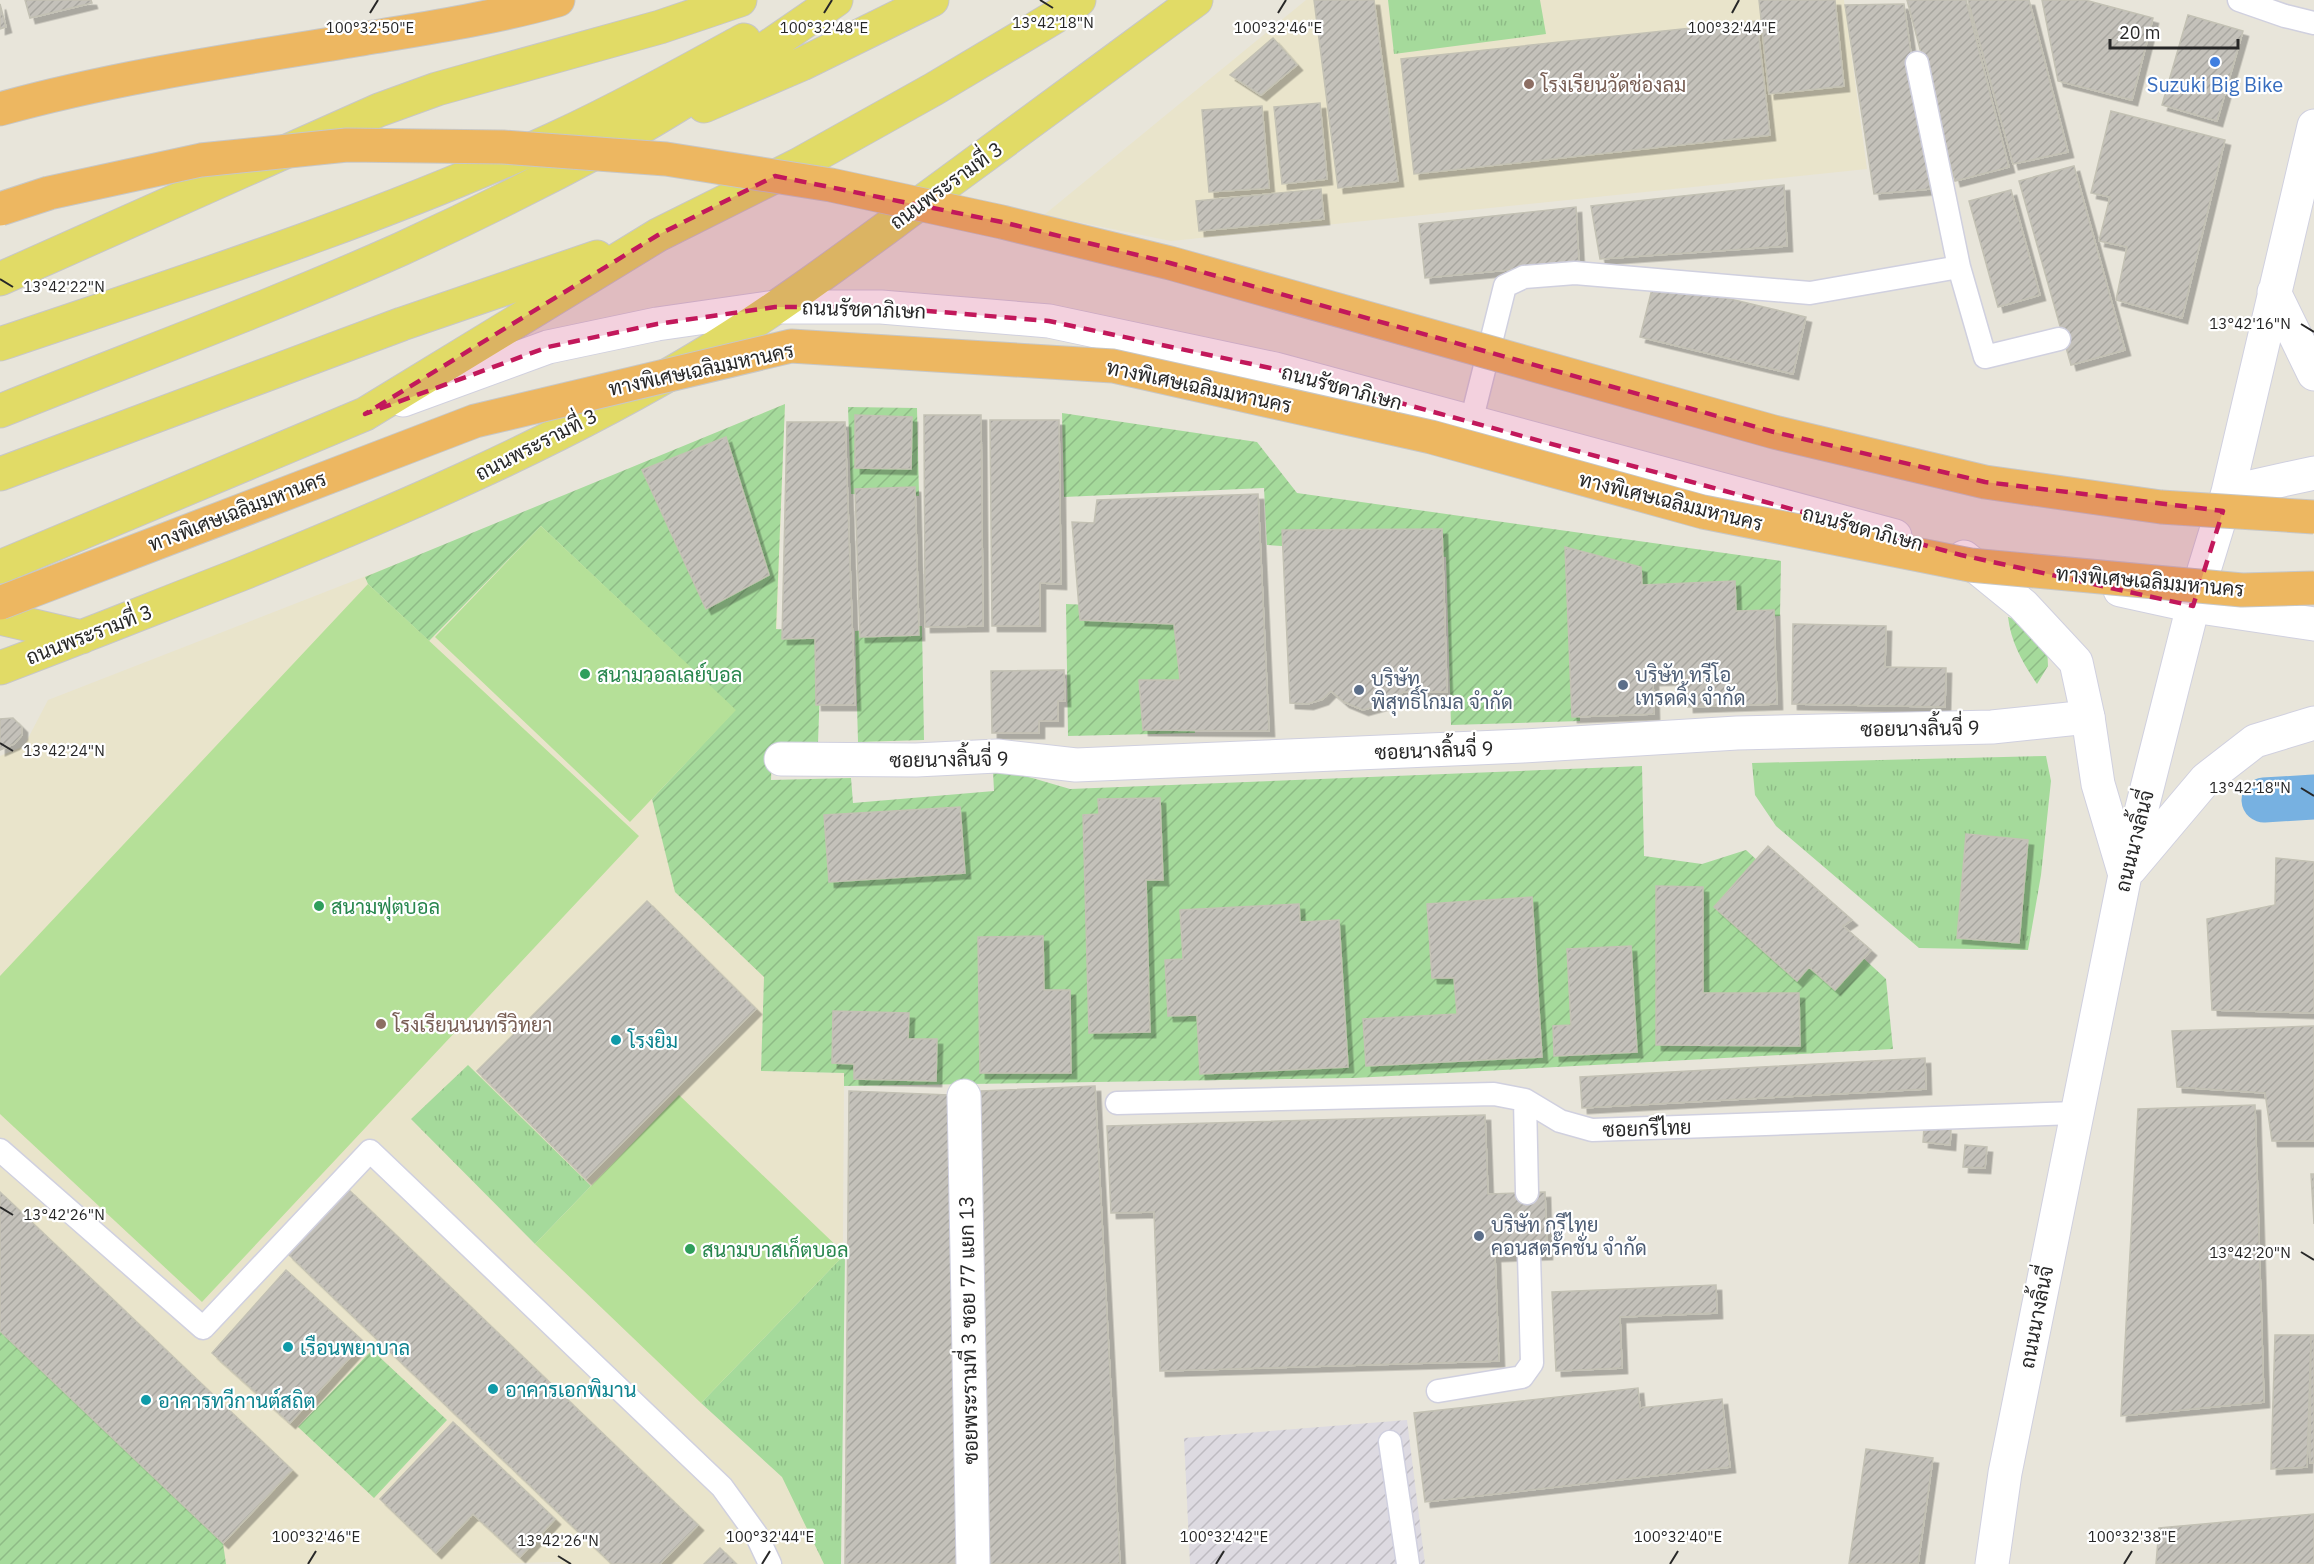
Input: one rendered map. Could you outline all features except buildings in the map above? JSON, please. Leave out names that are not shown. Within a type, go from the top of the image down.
[{"type":"highway","points":[[0,109],[86,87],[462,22],[558,0]]},
{"type":"highway","points":[[0,209],[50,193],[201,160],[347,146],[503,147],[666,159],[831,185],[1002,222],[1170,263],[1774,432],[1985,482],[2161,507],[2314,516]]},
{"type":"highway","name":"ทางพิเศษเฉลิมมหานคร","points":[[0,603],[475,421],[790,346],[1113,366],[1431,437],[1703,512],[1970,565],[2242,590],[2314,588]]},
{"type":"main road","points":[[0,279],[379,110],[437,89],[660,27],[740,0]]},
{"type":"main road","points":[[0,344],[171,287],[482,170],[554,139],[617,108],[815,0]]},
{"type":"main road","points":[[0,411],[270,304],[400,249],[509,197],[616,141],[698,94],[836,0]]},
{"type":"main road","points":[[616,141],[744,90],[932,0]]},
{"type":"main road","points":[[0,567],[364,414],[658,235],[798,165],[933,89],[1069,7],[1090,0]]},
{"type":"main road","name":"ถนนพระรามที่ 3","points":[[0,668],[319,542],[459,482],[560,434],[707,351],[775,307],[899,219],[1196,0]]},
{"type":"main road","name":"ถนนนางลิ้นจี่","points":[[1992,1564],[2005,1473],[2125,875],[2193,606],[2229,492],[2314,126]]},
{"type":"main road","points":[[0,474],[402,324],[658,235]]},
{"type":"main road","points":[[2274,292],[2314,374]]},
{"type":"main road","name":"ถนนรัชดาภิเษก","points":[[364,414],[548,347],[657,324],[775,307],[881,307],[1049,321],[1275,369],[1961,555],[2193,606],[2314,624]]},
{"type":"main road","points":[[2229,492],[2314,473]]},
{"type":"main road","points":[[1961,555],[2023,605],[2076,662],[2088,717],[2098,784],[2125,875]]},
{"type":"main road","points":[[0,618],[82,637]]},
{"type":"main road","name":"ซอยนางลิ้นจี่ 9","points":[[781,759],[916,760],[997,756],[1076,765],[1523,746],[1737,733],[1992,727],[2088,717]]},
{"type":"main road","points":[[2125,875],[2206,779],[2255,741],[2314,723]]},
{"type":"main road","name":"ซอยพระรามที่ 3 ซอย 77 แยก 13","points":[[964,1096],[973,1564]]},
{"type":"lane","points":[[2239,0],[2285,16],[2314,23]]},
{"type":"lane","points":[[1917,63],[1959,267],[1985,357],[2059,339]]},
{"type":"lane","points":[[1471,422],[1505,286],[1524,277],[1575,273],[1809,293],[1959,267]]},
{"type":"lane","name":"ซอยกรีไทย","points":[[1117,1103],[1494,1094],[1525,1100],[1560,1121],[1592,1130],[2076,1113]]},
{"type":"lane","points":[[1525,1100],[1527,1193]]},
{"type":"lane","points":[[0,1150],[203,1328],[370,1151],[722,1487],[756,1534],[770,1564]]},
{"type":"lane","points":[[1438,1391],[1522,1377],[1532,1363],[1529,1255]]},
{"type":"lane","points":[[1390,1442],[1408,1564]]},
{"type":"highlighted area","points":[[775,176],[1002,222],[1170,263],[1774,432],[1985,482],[2223,511],[2193,606],[1961,555],[1275,369],[1049,321],[881,307],[775,307],[657,324],[548,347],[365,414],[658,235]]},
{"type":"shaded area","name":"โรงเรียนวัดช่องลม","points":[[1306,0],[1844,0],[1867,169],[1171,241],[1044,215]]},
{"type":"shaded area","name":"โรงเรียนนนทรีวิทยา","points":[[785,404],[761,1071],[844,1073],[841,1564],[561,1564],[560,1562],[0,1564],[0,756],[24,746],[48,700],[507,521]]},
{"type":"shaded area","points":[[1407,1420],[1425,1564],[1190,1564],[1184,1438]]},
{"type":"green space","points":[[1388,0],[1540,0],[1546,34],[1394,54]]},
{"type":"green space","points":[[785,404],[776,629],[822,632],[818,743],[772,744],[771,780],[851,778],[853,803],[994,791],[993,771],[1008,771],[1070,789],[1642,766],[1644,856],[1702,864],[1746,850],[1886,979],[1893,1049],[1354,1078],[844,1086],[844,1073],[761,1071],[764,977],[675,892],[652,799],[735,710],[541,526],[429,641],[368,584],[365,577]]},
{"type":"green space","points":[[848,407],[917,408],[919,496],[851,494]]},
{"type":"green space","points":[[1062,413],[1257,442],[1297,493],[1781,561],[1780,616],[1576,626],[1580,721],[1451,725],[1446,557],[1267,545],[1264,488],[1064,497]]},
{"type":"green space","name":"สนามวอลเลย์บอล","points":[[541,526],[736,710],[630,822],[435,637]]},
{"type":"green space","name":"สนามฟุตบอล","points":[[368,584],[639,836],[202,1302],[0,1114],[0,976]]},
{"type":"green space","points":[[1066,604],[1180,609],[1195,733],[1068,736]]},
{"type":"green space","points":[[2008,617],[2029,624],[2047,646],[2048,666],[2037,684],[2018,652]]},
{"type":"green space","points":[[922,626],[924,740],[858,742],[855,631]]},
{"type":"green space","points":[[2046,756],[2051,781],[2041,875],[2028,950],[1919,948],[1776,826],[1755,795],[1752,763]]},
{"type":"green space","points":[[468,1065],[591,1186],[535,1244],[411,1119]]},
{"type":"green space","name":"สนามบาสเก็ตบอล","points":[[679,1095],[845,1254],[701,1403],[535,1244]]},
{"type":"green space","points":[[845,1254],[841,1564],[824,1564],[782,1477],[701,1403]]},
{"type":"green space","points":[[0,1331],[223,1543],[226,1564],[0,1564]]},
{"type":"green space","points":[[372,1350],[447,1420],[374,1498],[298,1427]]},
{"type":"waterway","points":[[2264,800],[2314,797]]},
{"type":"place","name":"Suzuki Big Bike","points":[[2215,62]]},
{"type":"place","name":"โรงเรียนวัดช่องลม","points":[[1529,84]]},
{"type":"place","name":"สนามวอลเลย์บอล","points":[[585,674]]},
{"type":"place","name":"บริษัท ทรีโอ เทรดดิ้ง จำกัด","points":[[1623,685]]},
{"type":"place","name":"บริษัท พิสุทธิ์โกมล จำกัด","points":[[1359,690]]},
{"type":"place","name":"สนามฟุตบอล","points":[[319,906]]},
{"type":"place","name":"โรงเรียนนนทรีวิทยา","points":[[381,1024]]},
{"type":"place","name":"โรงยิม","points":[[616,1040]]},
{"type":"place","name":"บริษัท กรีไทย คอนสตรั๊คชั่น จำกัด","points":[[1479,1236]]},
{"type":"place","name":"สนามบาสเก็ตบอล","points":[[690,1249]]},
{"type":"place","name":"เรือนพยาบาล","points":[[288,1347]]},
{"type":"place","name":"อาคารเอกพิมาน","points":[[493,1389]]},
{"type":"place","name":"อาคารทวีกานต์สถิต","points":[[146,1400]]}]
